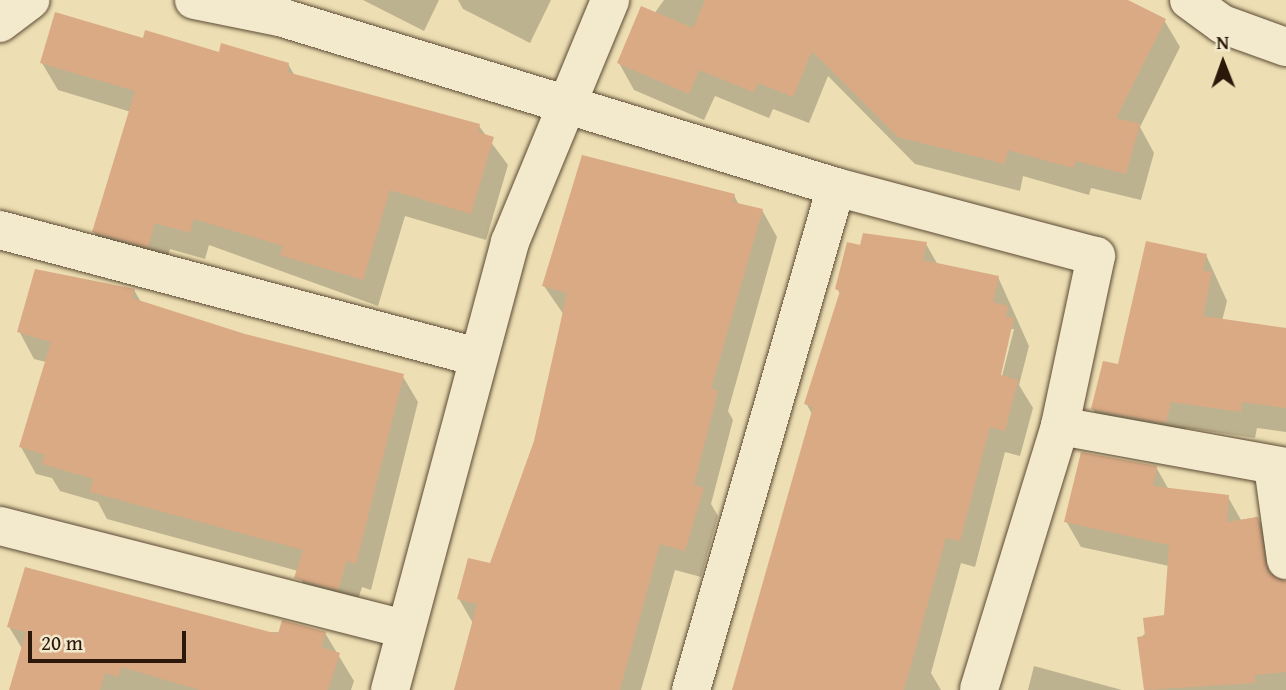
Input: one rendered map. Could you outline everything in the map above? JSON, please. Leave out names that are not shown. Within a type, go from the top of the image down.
[{"type":"street","points":[[0,23],[30,0]]},
{"type":"street","points":[[194,0],[287,9],[568,105],[836,187],[1096,256],[1060,426],[979,690]]},
{"type":"street","points":[[390,690],[404,629],[510,242],[610,0]]},
{"type":"street","points":[[1189,0],[1222,24],[1286,47]]},
{"type":"street","points":[[691,690],[836,187]]},
{"type":"street","points":[[0,230],[477,357]]},
{"type":"street","points":[[1060,426],[1280,466],[1286,560]]},
{"type":"street","points":[[0,526],[404,629]]},
{"type":"building","points":[[705,0],[1128,0],[1166,19],[1116,118],[1140,124],[1126,174],[1076,161],[1073,168],[1008,150],[1005,164],[898,137],[812,51],[793,97],[758,83],[753,92],[699,70],[689,94],[617,63],[641,6],[693,28]]},
{"type":"building","points":[[55,12],[143,38],[145,30],[219,52],[221,43],[289,63],[287,72],[480,124],[478,132],[494,137],[471,214],[390,190],[363,280],[280,255],[283,246],[194,219],[190,233],[155,223],[148,247],[92,232],[135,91],[40,63]]},
{"type":"building","points":[[582,155],[735,194],[733,202],[763,209],[711,389],[718,391],[694,485],[704,488],[685,551],[660,544],[620,690],[454,690],[477,604],[457,599],[468,558],[490,563],[534,441],[567,293],[542,286]]},
{"type":"building","points":[[863,233],[927,242],[923,260],[999,276],[993,302],[1008,306],[1006,317],[1014,318],[1001,375],[1018,380],[1005,431],[990,427],[960,541],[946,538],[904,690],[732,690],[813,407],[804,404],[840,291],[835,289],[847,242],[860,245]]},
{"type":"building","points":[[1146,241],[1207,254],[1203,270],[1212,272],[1203,316],[1286,328],[1286,408],[1242,402],[1241,412],[1171,402],[1166,423],[1091,409],[1103,361],[1118,364]]},
{"type":"building","points":[[35,269],[135,289],[132,298],[245,334],[404,374],[356,564],[347,561],[338,590],[294,578],[303,550],[90,492],[93,479],[42,464],[45,455],[19,447],[51,342],[17,332]]},
{"type":"building","points":[[1081,452],[1157,466],[1153,486],[1229,495],[1227,522],[1258,517],[1268,573],[1286,581],[1286,672],[1255,675],[1255,683],[1144,690],[1137,637],[1145,636],[1143,618],[1164,615],[1169,545],[1064,522]]},
{"type":"building","points":[[25,567],[278,634],[282,620],[326,632],[321,647],[340,653],[328,690],[200,690],[121,667],[118,677],[105,673],[100,690],[9,690],[26,632],[7,627]]}]
